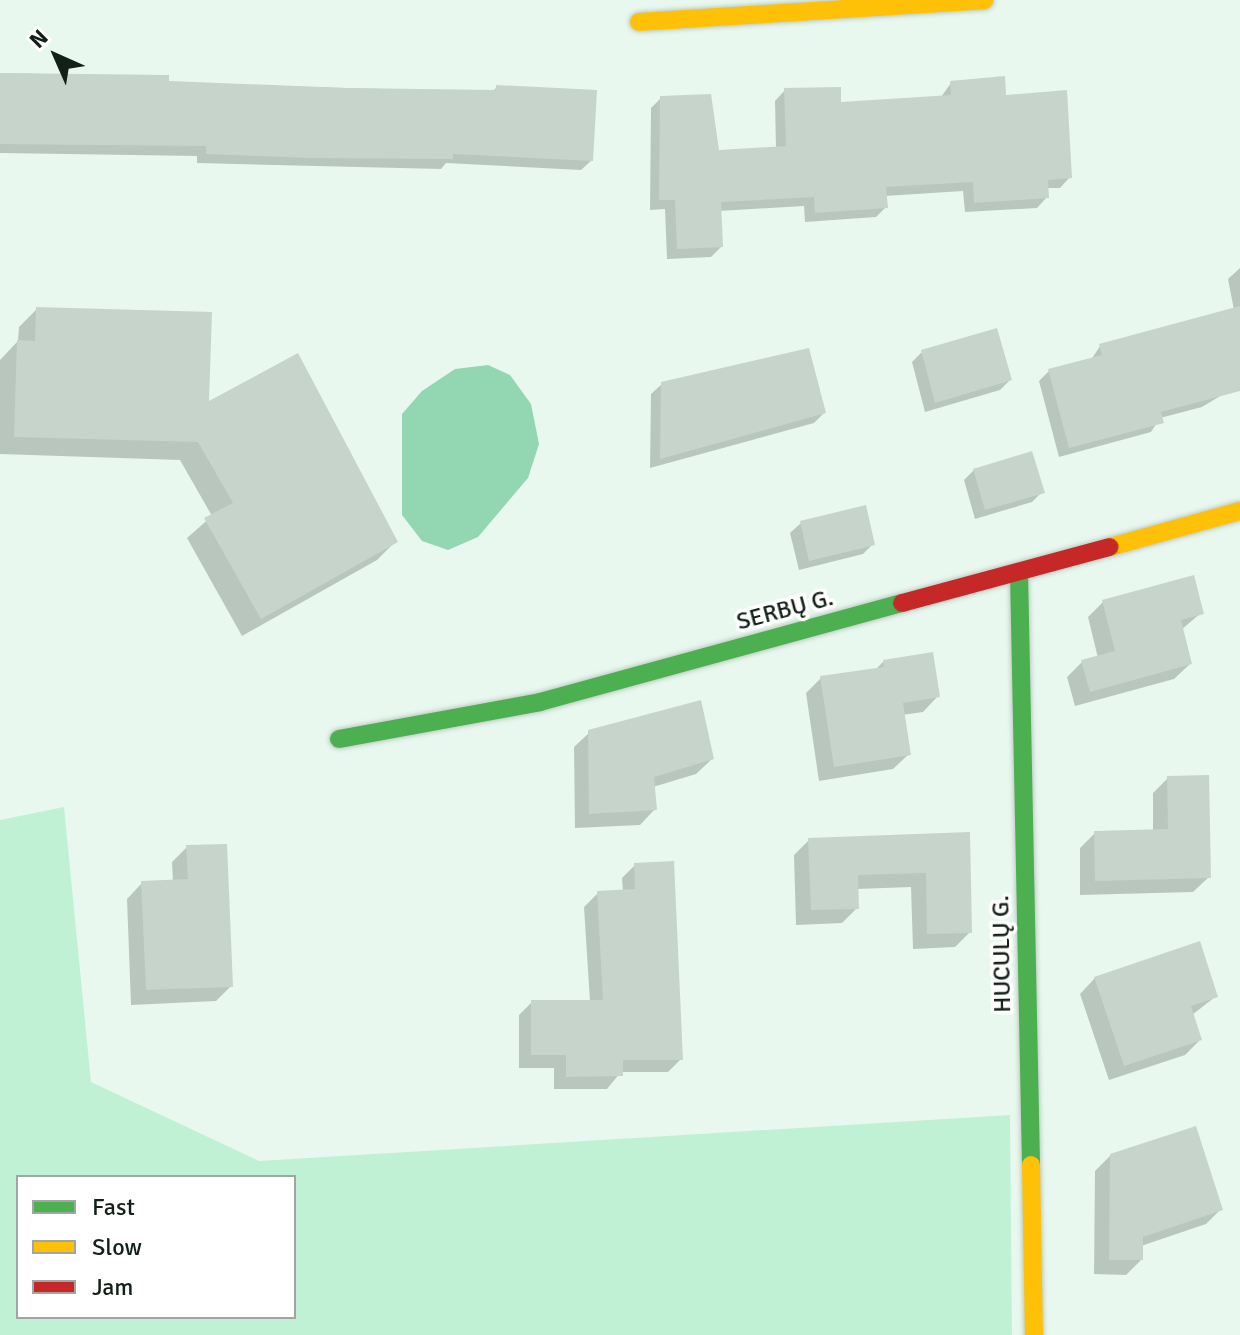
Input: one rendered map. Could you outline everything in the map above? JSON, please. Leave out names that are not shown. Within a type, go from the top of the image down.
[{"type":"street","points":[[639,22],[984,0]]},
{"type":"street","name":"SERBŲ G.","points":[[339,739],[540,702],[1240,511]]},
{"type":"street","name":"HUCULŲ G.","points":[[1019,572],[1034,1335]]},
{"type":"shaded area","points":[[488,365],[510,375],[531,404],[539,444],[528,478],[478,537],[448,550],[422,541],[402,515],[402,414],[422,391],[455,369]]},
{"type":"shaded area","points":[[64,807],[91,1082],[259,1161],[1010,1115],[1012,1335],[0,1335],[0,820]]},
{"type":"building","points":[[0,73],[169,75],[169,81],[346,88],[496,90],[496,85],[597,90],[593,161],[453,154],[453,159],[311,158],[206,154],[206,146],[0,144]]},
{"type":"building","points":[[1005,76],[1006,95],[1067,90],[1072,178],[1048,180],[1049,198],[974,203],[973,182],[886,187],[888,208],[815,213],[814,197],[721,202],[723,247],[677,249],[675,200],[659,200],[660,96],[711,94],[719,150],[786,146],[784,88],[841,87],[841,102],[951,95],[950,81]]},
{"type":"building","points":[[1240,306],[1240,391],[1161,412],[1164,423],[1069,448],[1048,369],[1102,355],[1099,344]]},
{"type":"building","points":[[36,307],[212,312],[209,401],[298,353],[398,542],[261,619],[204,518],[233,503],[198,442],[14,437],[17,340],[35,341]]},
{"type":"building","points":[[997,328],[1012,380],[935,403],[921,350]]},
{"type":"building","points":[[809,348],[826,413],[660,459],[661,382]]},
{"type":"building","points":[[1032,451],[1045,493],[985,510],[973,469]]},
{"type":"building","points":[[866,505],[875,545],[809,561],[800,521]]},
{"type":"building","points":[[1194,575],[1204,614],[1181,620],[1192,664],[1090,692],[1081,660],[1115,651],[1102,600]]},
{"type":"building","points":[[933,652],[940,697],[903,703],[911,755],[834,767],[820,676],[884,667],[883,660]]},
{"type":"building","points":[[701,700],[714,759],[654,777],[657,810],[589,814],[588,730]]},
{"type":"building","points":[[1209,775],[1211,878],[1095,881],[1094,831],[1168,829],[1167,776]]},
{"type":"building","points":[[970,832],[972,933],[927,934],[926,873],[858,875],[859,909],[811,910],[808,838]]},
{"type":"building","points":[[227,844],[233,987],[146,990],[141,881],[188,879],[186,845]]},
{"type":"building","points":[[674,861],[683,1060],[623,1060],[623,1076],[566,1077],[566,1055],[531,1055],[531,1000],[603,1000],[597,891],[635,889],[634,863]]},
{"type":"building","points":[[1200,941],[1218,997],[1191,1006],[1202,1040],[1124,1066],[1094,977]]},
{"type":"building","points":[[1196,1126],[1223,1210],[1143,1237],[1143,1260],[1109,1260],[1110,1154]]},
{"type":"traffic: fast","points":[[1019,572],[1031,1165]]},
{"type":"traffic: fast","points":[[339,739],[540,702],[902,603]]},
{"type":"traffic: slow","points":[[639,22],[984,0]]},
{"type":"traffic: slow","points":[[1110,547],[1240,511]]},
{"type":"traffic: slow","points":[[1031,1165],[1034,1335]]},
{"type":"traffic: jam","points":[[902,603],[1110,547]]}]
